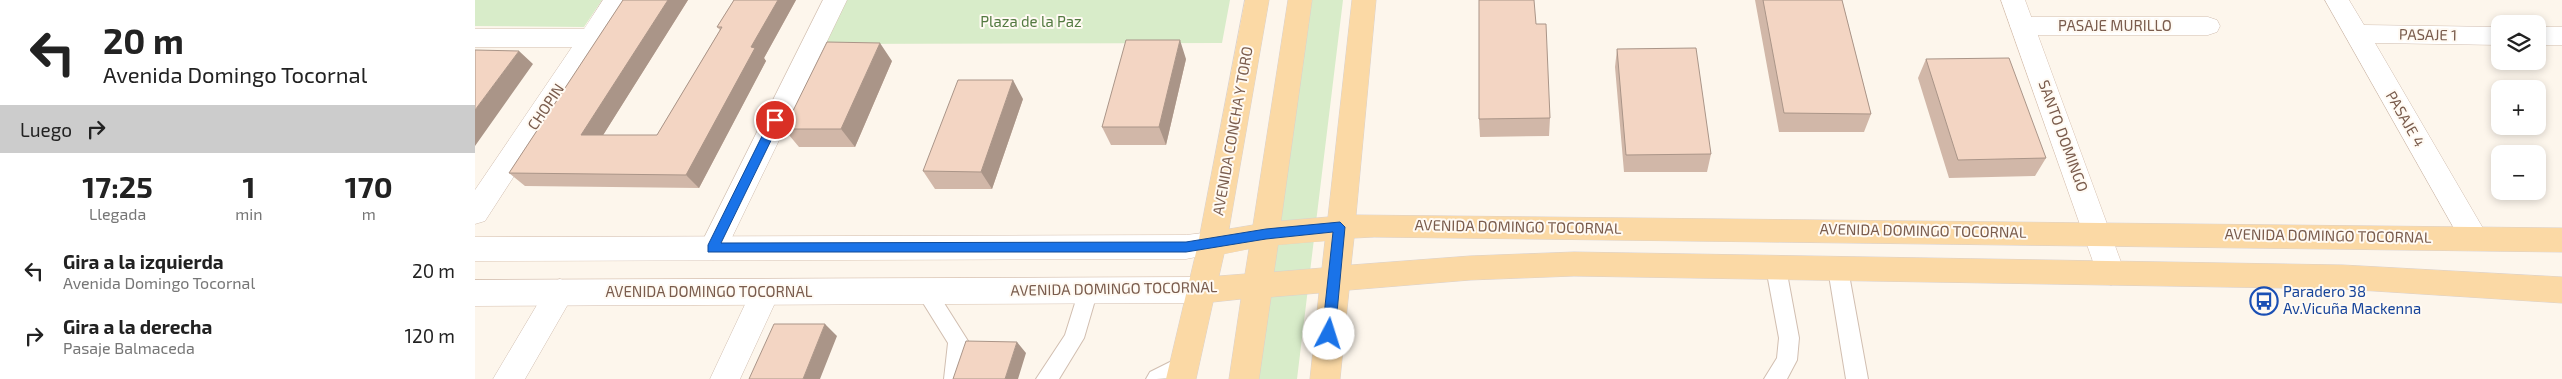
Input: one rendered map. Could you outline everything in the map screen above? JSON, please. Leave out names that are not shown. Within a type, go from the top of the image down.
[{"type":"main road","name":"AVENIDA CONCHA Y TORO","points":[[1183,372],[1212,244],[1257,0]]},
{"type":"main road","points":[[1244,379],[1300,0]]},
{"type":"main road","points":[[1325,379],[1333,279],[1364,0]]},
{"type":"main road","name":"AVENIDA DOMINGO TOCORNAL","points":[[1212,244],[1266,234],[1374,225],[2562,240]]},
{"type":"main road","name":"AVENIDA DOMINGO TOCORNAL","points":[[1202,290],[1470,268],[1574,264],[2343,277],[2562,290]]},
{"type":"street","name":"CHOPIN","points":[[475,213],[616,0]]},
{"type":"street","points":[[713,248],[835,0]]},
{"type":"street","name":"SANTO DOMINGO","points":[[2013,0],[2111,272]]},
{"type":"street","name":"PASAJE 4","points":[[2337,0],[2474,238]]},
{"type":"street","name":"PASAJE MURILLO","points":[[2022,26],[2208,26]]},
{"type":"street","name":"PASAJE 1","points":[[2357,34],[2491,36]]},
{"type":"street","points":[[2546,36],[2562,36]]},
{"type":"street","points":[[475,38],[591,38]]},
{"type":"street","name":"AVENIDA DOMINGO TOCORNAL","points":[[475,249],[1186,247],[1212,244]]},
{"type":"street","name":"AVENIDA DOMINGO TOCORNAL","points":[[475,293],[1202,290]]},
{"type":"street","points":[[508,379],[560,292]]},
{"type":"street","points":[[725,379],[765,292]]},
{"type":"lane","points":[[1775,379],[1787,360],[1789,338],[1776,268]]},
{"type":"lane","points":[[1838,269],[1857,379]]},
{"type":"lane","points":[[925,290],[958,341],[955,379]]},
{"type":"lane","points":[[1047,379],[1074,338],[1088,290]]},
{"type":"lane","points":[[1157,379],[1183,372]]},
{"type":"green space","points":[[475,0],[602,0],[584,27],[475,26]]},
{"type":"green space","name":"Plaza de la Paz","points":[[847,0],[1230,0],[1222,43],[825,44]]},
{"type":"green space","points":[[1312,0],[1343,0],[1297,379],[1257,379]]},
{"type":"building","points":[[623,0],[668,0],[581,135],[657,135],[722,27],[717,27],[734,0],[778,0],[751,47],[755,48],[686,175],[509,173]]},
{"type":"building","points":[[1479,0],[1534,0],[1536,24],[1546,24],[1550,118],[1479,119]]},
{"type":"building","points":[[1763,0],[1842,0],[1871,114],[1784,113]]},
{"type":"building","points":[[1126,40],[1180,40],[1159,127],[1102,127]]},
{"type":"building","points":[[827,42],[880,43],[841,129],[784,129]]},
{"type":"building","points":[[1696,48],[1711,154],[1626,155],[1617,49]]},
{"type":"building","points":[[475,50],[519,51],[475,110]]},
{"type":"building","points":[[2009,58],[2046,158],[1958,160],[1926,59]]},
{"type":"building","points":[[958,80],[1013,80],[981,172],[923,171]]},
{"type":"building","points":[[774,324],[825,324],[803,379],[749,379]]},
{"type":"building","points":[[966,341],[1017,342],[1005,379],[953,379]]},
{"type":"place","name":"Paradero 38 Av.Vicuña Mackenna","points":[[2264,301]]},
{"type":"route","points":[[775,120],[713,248],[1186,247],[1266,234],[1340,227],[1333,279],[1329,334]]}]
